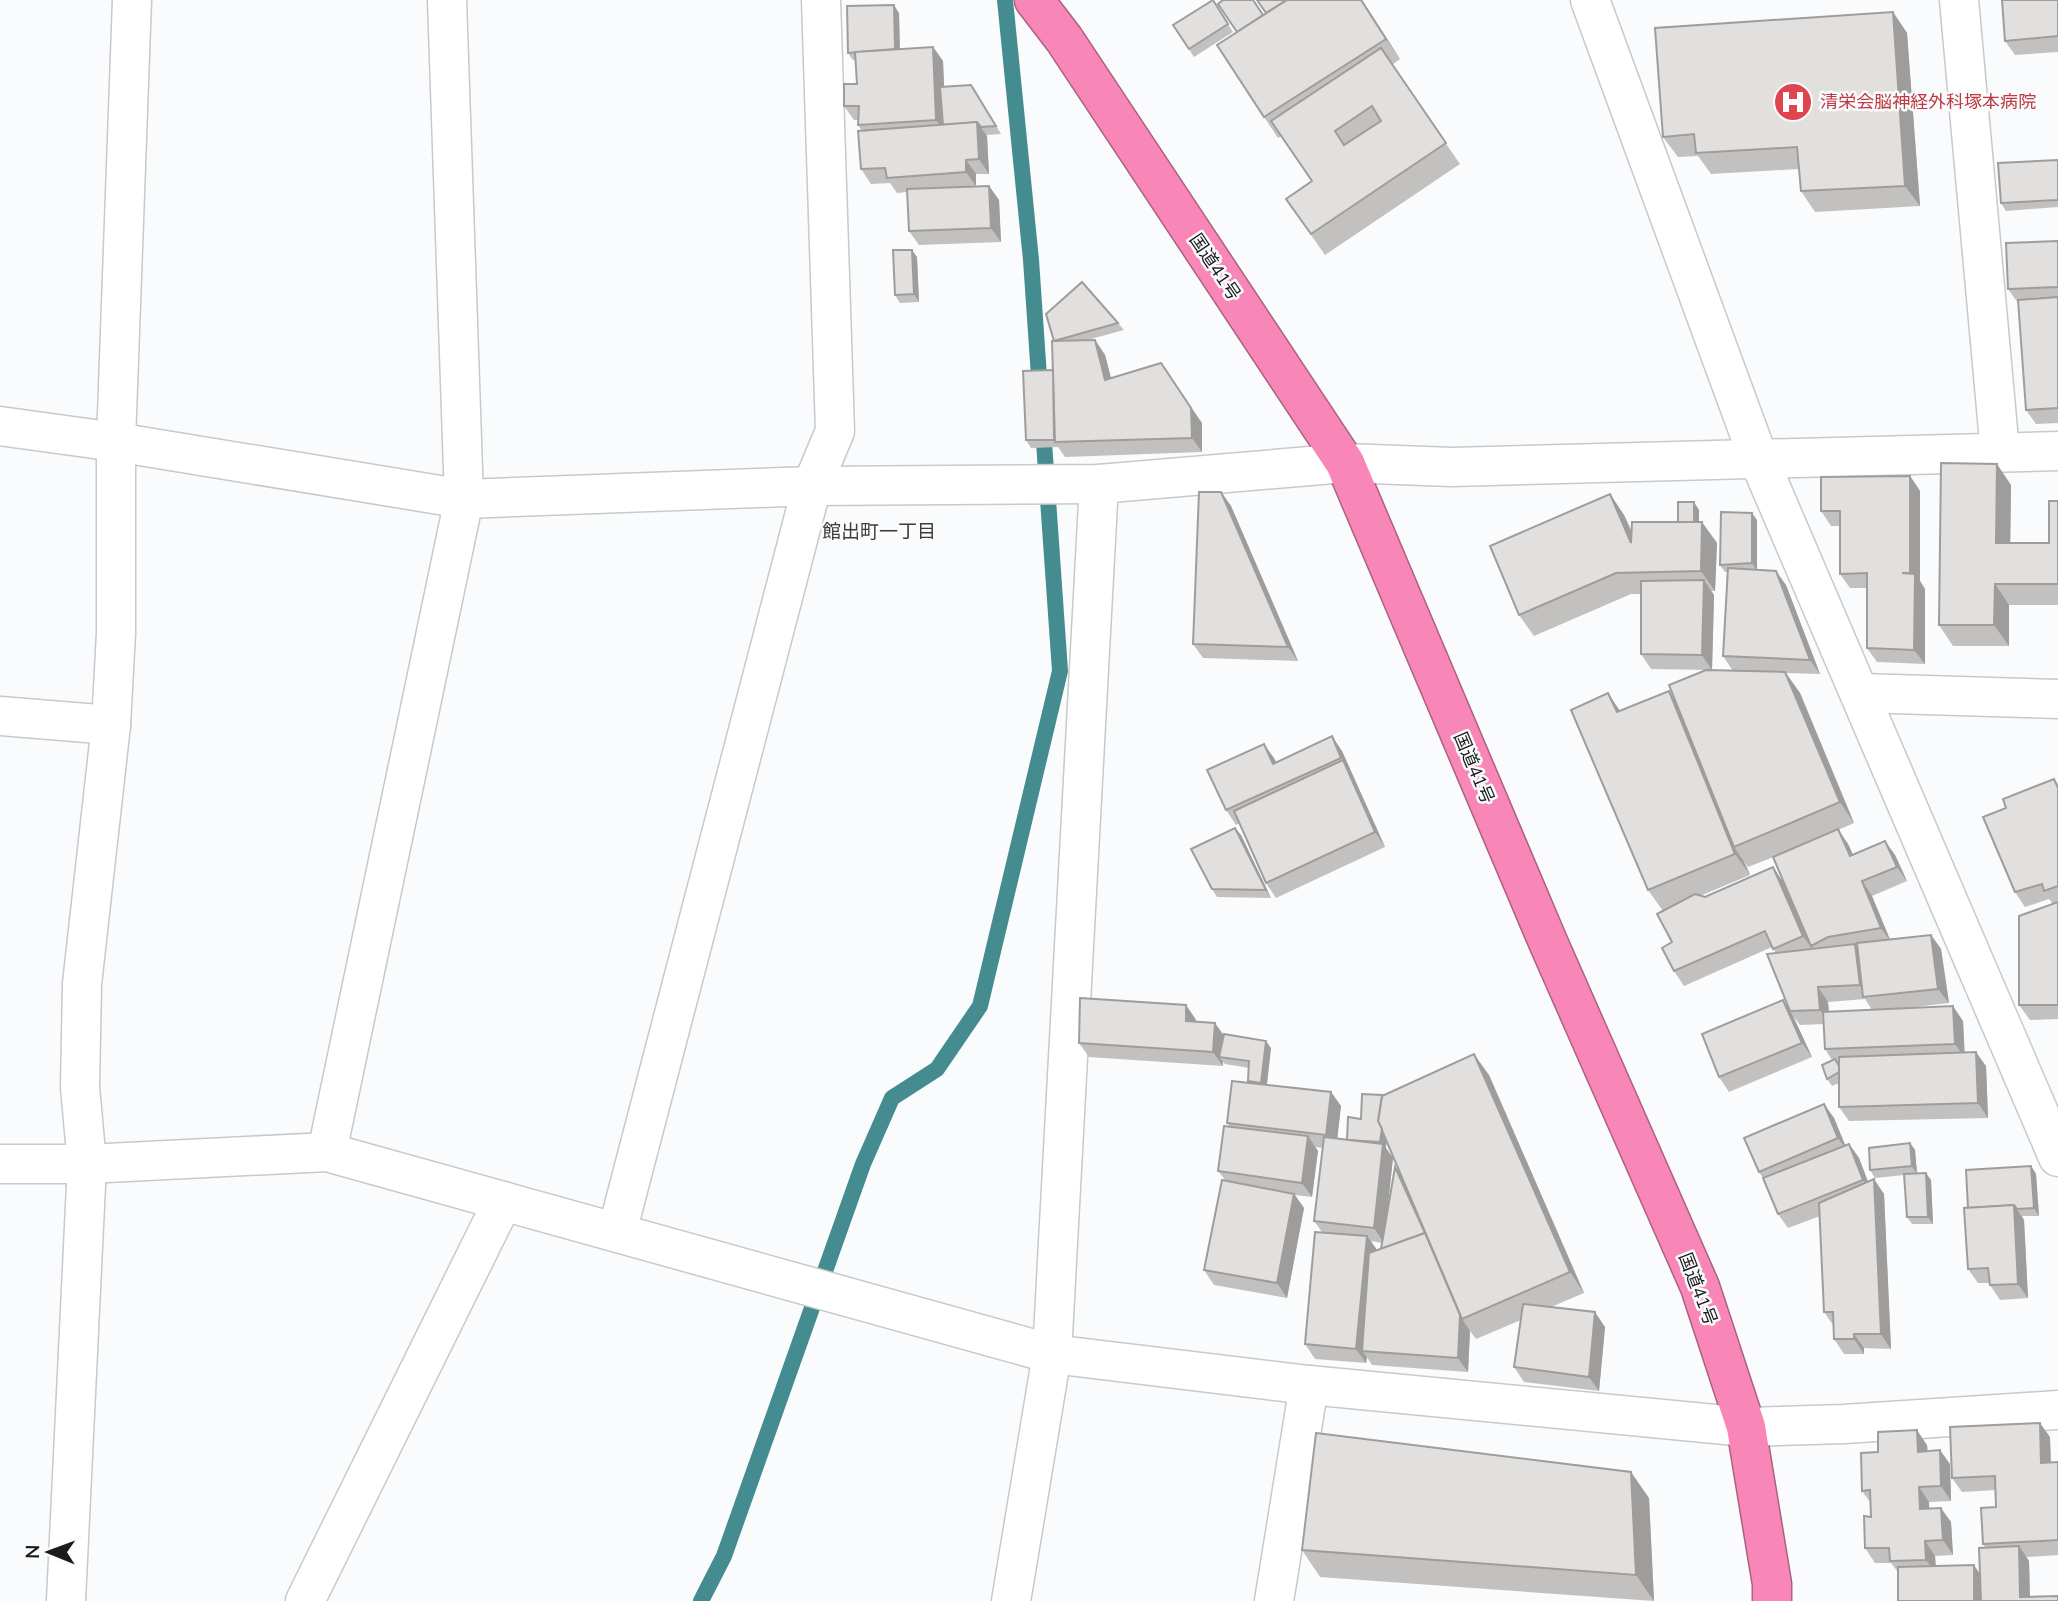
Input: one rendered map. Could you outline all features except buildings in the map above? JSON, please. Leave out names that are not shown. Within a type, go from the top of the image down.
[{"type":"highway","name":"国道41号","points":[[1034,0],[1064,39],[1345,463],[1548,942],[1700,1287],[1746,1427],[1772,1584],[1772,1601]]},
{"type":"street","points":[[66,1601],[88,1164],[80,1087],[82,984],[111,725],[116,633],[116,442],[132,0]]},
{"type":"street","points":[[327,1152],[464,499],[447,0]]},
{"type":"street","points":[[617,1232],[812,486],[835,431],[821,0]]},
{"type":"street","points":[[1590,0],[1759,460],[2058,1157]]},
{"type":"street","points":[[1959,0],[2000,452]]},
{"type":"street","points":[[0,426],[116,442],[464,499],[812,486],[1100,484],[1345,463],[1452,467],[2058,451]]},
{"type":"street","points":[[1010,1601],[1052,1354],[1100,484]]},
{"type":"street","points":[[1860,693],[2058,699]]},
{"type":"street","points":[[0,716],[111,725]]},
{"type":"street","points":[[0,1164],[88,1164],[327,1152],[1052,1354],[1309,1385],[1746,1427],[1844,1424],[2058,1410]]},
{"type":"street","points":[[309,1600],[503,1201]]},
{"type":"street","points":[[1274,1601],[1309,1385]]},
{"type":"waterway","points":[[1005,0],[1031,260],[1040,391]]},
{"type":"waterway","points":[[701,1601],[724,1556],[863,1164],[892,1098],[937,1069],[980,1006],[1060,671],[1043,428]]},
{"type":"place","name":"清栄会脳神経外科塚本病院","points":[[1793,102]]},
{"type":"district","name":"館出町一丁目","points":[[879,531]]}]
